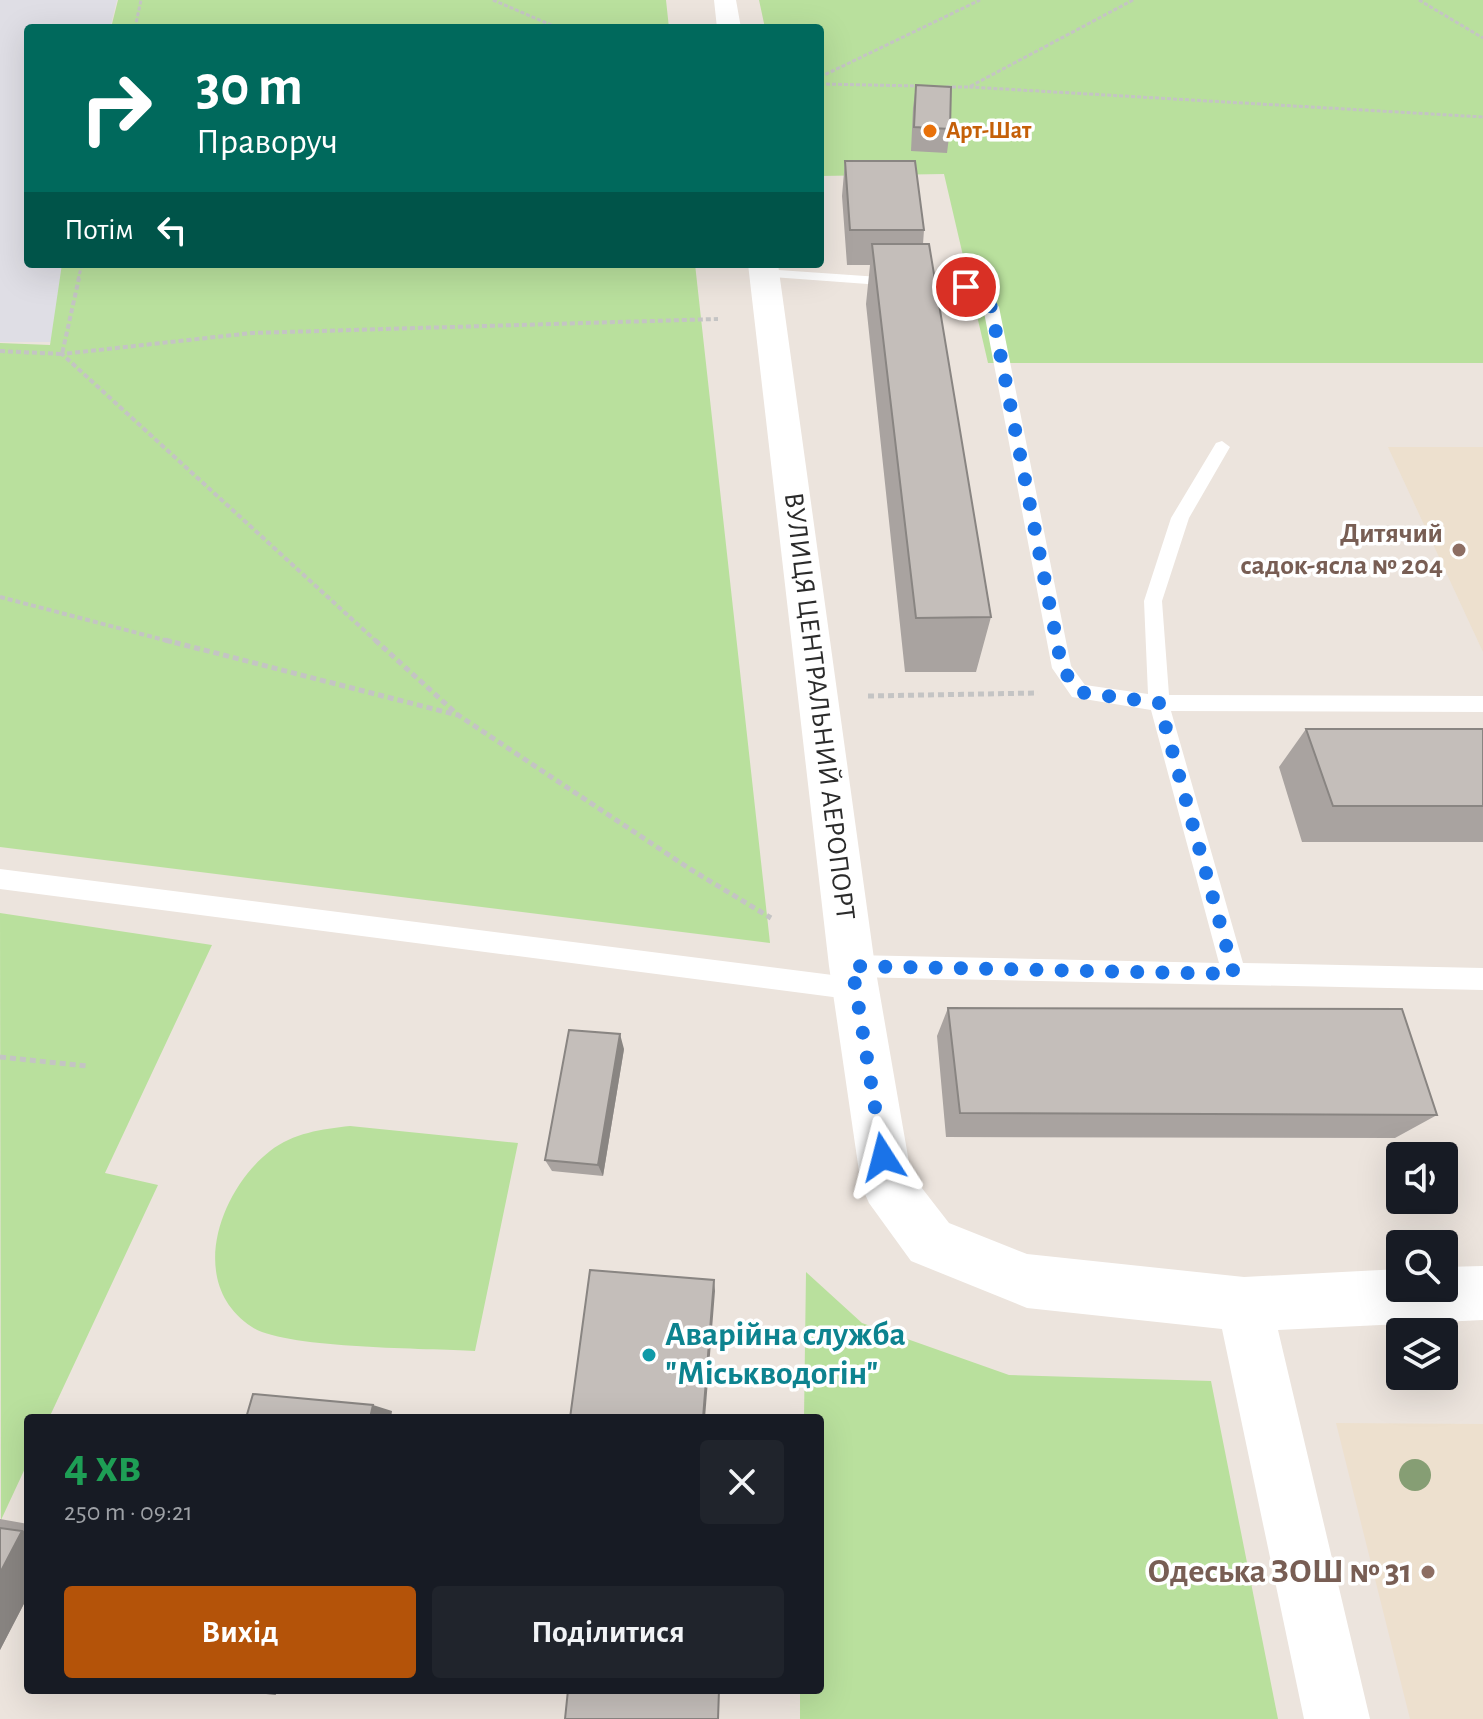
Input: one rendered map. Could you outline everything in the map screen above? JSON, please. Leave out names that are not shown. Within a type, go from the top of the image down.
[{"type":"street","points":[[725,0],[728,24]]},
{"type":"street","name":"ВУЛИЦЯ ЦЕНТРАЛЬНИЙ АЕРОПОРТ","points":[[763,268],[854,978],[887,1185],[930,1242],[1027,1281],[1244,1304],[1483,1293]]},
{"type":"street","points":[[1244,1304],[1337,1719]]},
{"type":"lane","points":[[763,268],[966,287],[984,295],[991,307],[1062,668],[1079,692],[1159,703],[1483,704]]},
{"type":"lane","points":[[1222,447],[1180,518],[1153,601],[1159,703],[1234,974]]},
{"type":"lane","points":[[0,879],[854,978],[1234,974],[1483,979]]},
{"type":"path","points":[[136,24],[141,0]]},
{"type":"path","points":[[493,0],[549,24]]},
{"type":"path","points":[[824,75],[980,0]]},
{"type":"path","points":[[969,87],[1133,0]]},
{"type":"path","points":[[1419,0],[1483,38]]},
{"type":"path","points":[[824,84],[925,87]]},
{"type":"path","points":[[940,87],[1483,117]]},
{"type":"path","points":[[62,354],[81,268]]},
{"type":"path","points":[[0,351],[62,354],[252,333],[718,319]]},
{"type":"path","points":[[62,354],[458,715],[690,869],[771,918]]},
{"type":"path","points":[[0,597],[458,715]]},
{"type":"path","points":[[868,696],[1079,692]]},
{"type":"path","points":[[0,1057],[87,1066]]},
{"type":"shaded area","points":[[0,0],[117,0],[111,24],[24,24],[24,268],[63,268],[54,342],[0,342]]},
{"type":"shaded area","name":"Дитячий садок-ясла № 204","points":[[1388,447],[1483,447],[1483,652]]},
{"type":"shaded area","name":"Одеська ЗОШ № 31","points":[[1336,1423],[1483,1424],[1483,1719],[1410,1719]]},
{"type":"green space","points":[[118,0],[666,0],[669,24],[112,24]]},
{"type":"green space","points":[[759,0],[1483,0],[1483,363],[988,363],[944,174],[824,176],[824,24],[764,24]]},
{"type":"green space","points":[[61,268],[695,268],[770,943],[0,847],[0,343],[50,345]]},
{"type":"green space","points":[[0,913],[212,945],[105,1173],[158,1185],[51,1414],[24,1414],[24,1471],[1,1520]]},
{"type":"green space","points":[[350,1126],[518,1143],[475,1351],[294,1340],[252,1327],[232,1309],[220,1287],[215,1263],[217,1238],[224,1213],[236,1189],[270,1151],[288,1140],[308,1133]]},
{"type":"green space","points":[[806,1272],[862,1323],[1009,1375],[1211,1381],[1278,1719],[800,1719],[800,1694],[824,1694],[824,1414],[804,1414]]},
{"type":"building","points":[[916,85],[951,87],[950,129],[914,127]]},
{"type":"building","points":[[845,161],[915,161],[924,230],[850,230]]},
{"type":"building","points":[[872,244],[929,244],[991,617],[916,618]]},
{"type":"building","points":[[1306,729],[1483,729],[1483,806],[1333,806]]},
{"type":"building","points":[[948,1008],[1402,1009],[1437,1115],[960,1113]]},
{"type":"building","points":[[569,1030],[620,1034],[598,1165],[545,1160]]},
{"type":"building","name":"Аварійна служба \"Міськводогін\"","points":[[590,1270],[714,1280],[703,1414],[571,1414]]},
{"type":"building","points":[[253,1394],[373,1405],[371,1414],[247,1414]]},
{"type":"building","points":[[0,1528],[22,1531],[0,1573]]},
{"type":"building","points":[[568,1694],[719,1694],[718,1719],[565,1719]]},
{"type":"place","name":"Арт-Шат","points":[[930,131]]},
{"type":"place","name":"Дитячий садок-ясла № 204","points":[[1459,550]]},
{"type":"place","name":"Аварійна служба \"Міськводогін\"","points":[[649,1355]]},
{"type":"place","name":"Одеська ЗОШ № 31","points":[[1428,1572]]},
{"type":"route","points":[[883,1157],[852,966],[1234,974],[1159,703],[1079,692],[1062,668],[991,307],[984,295],[966,287]]}]
